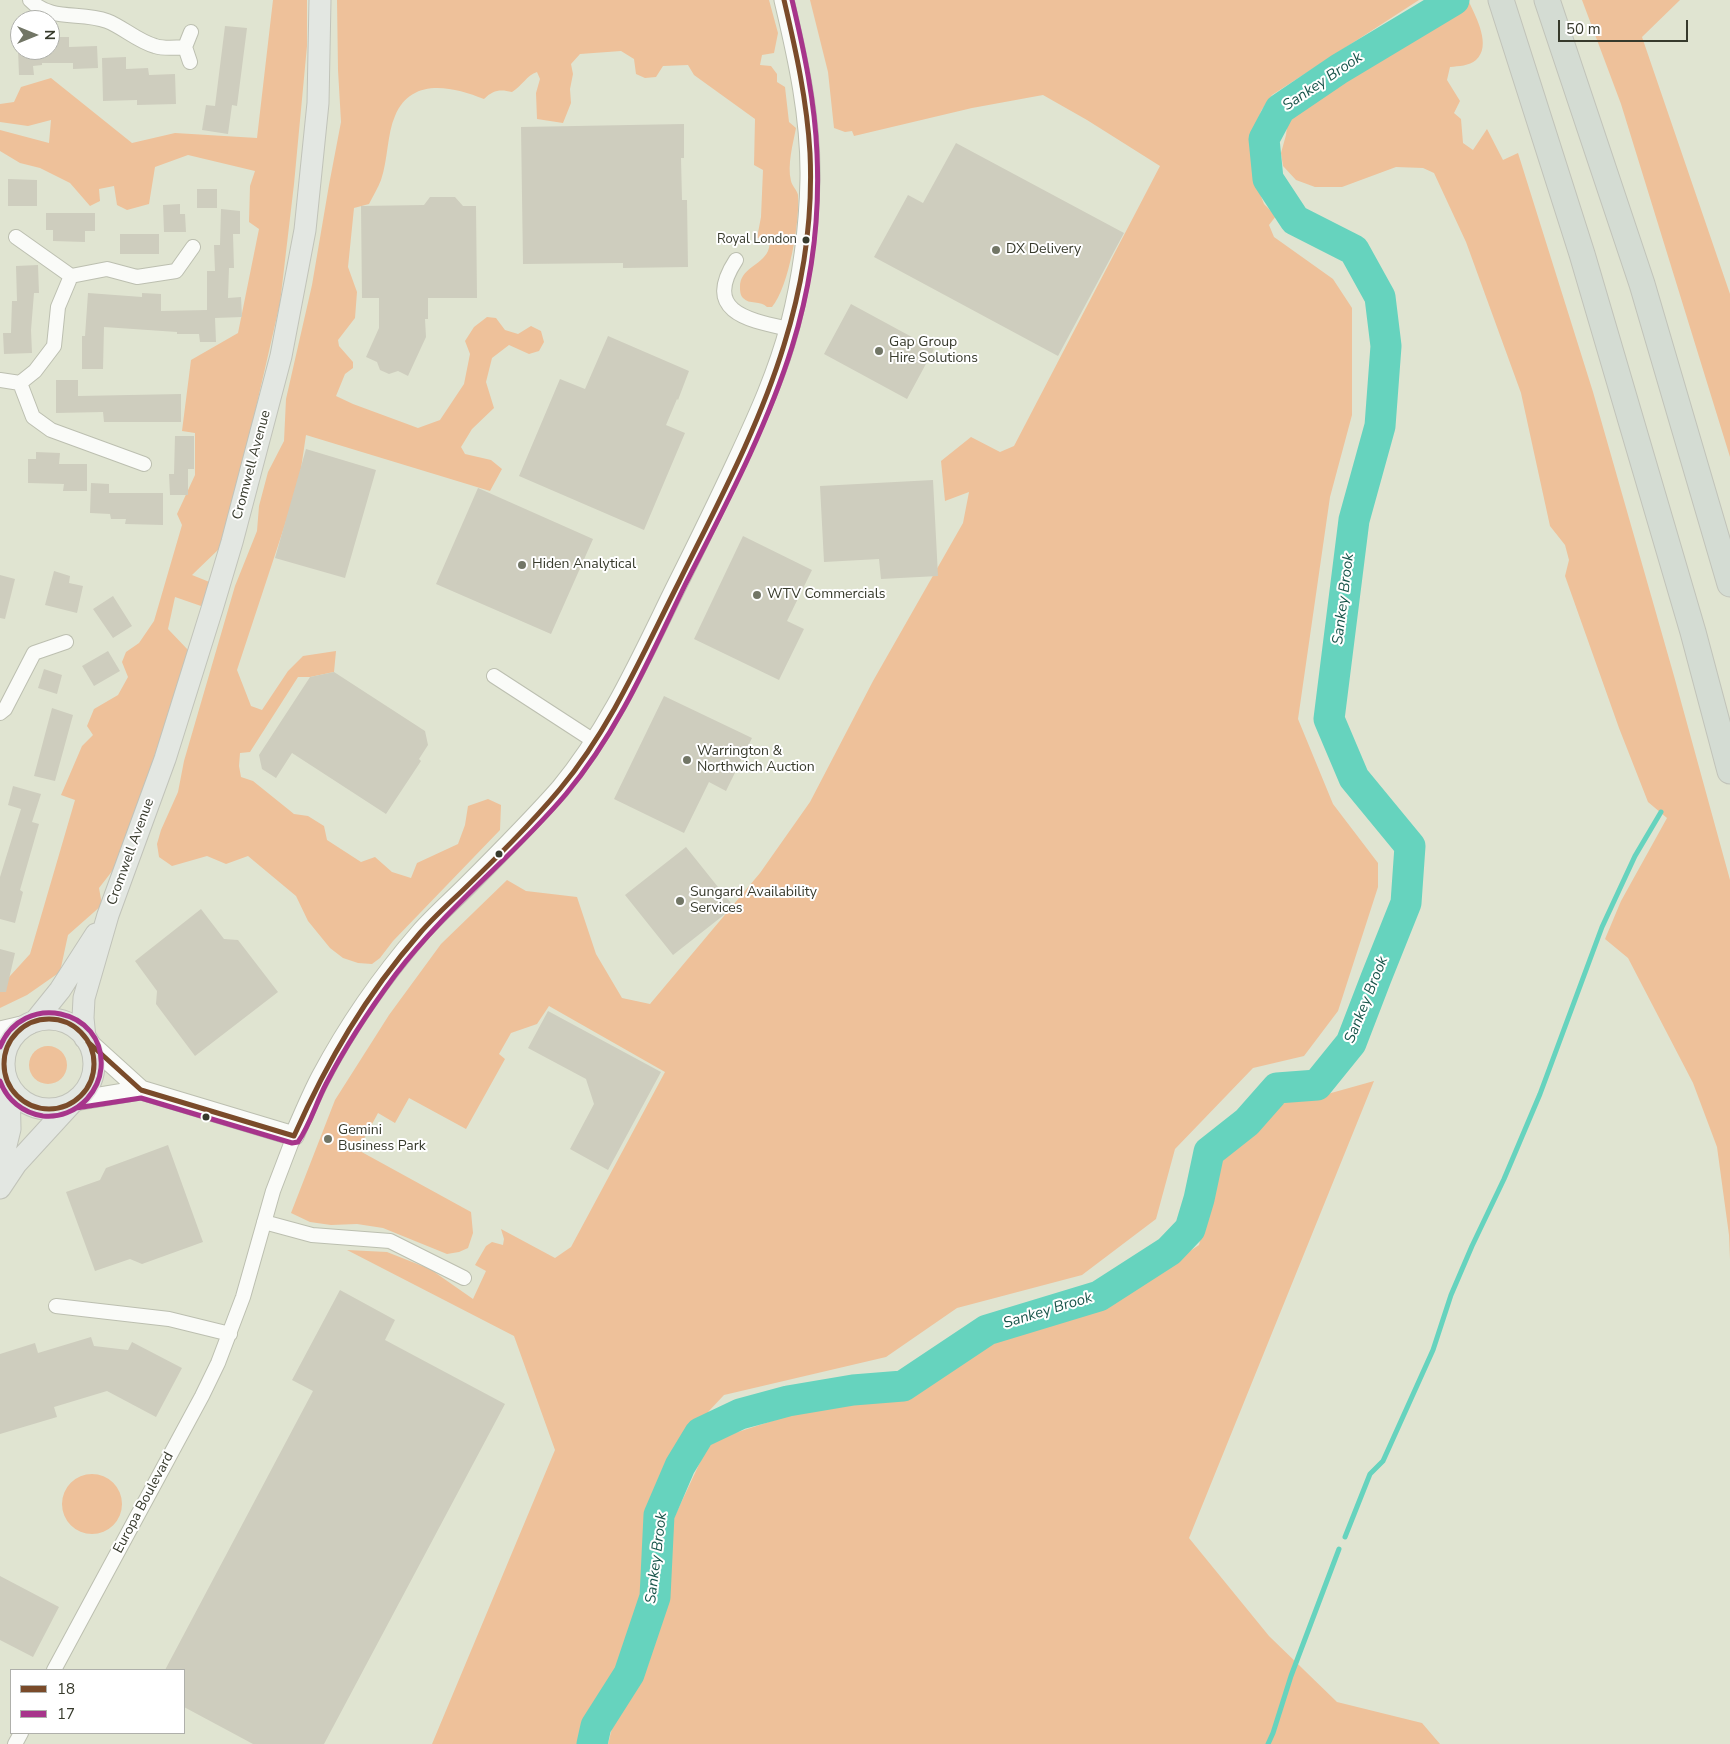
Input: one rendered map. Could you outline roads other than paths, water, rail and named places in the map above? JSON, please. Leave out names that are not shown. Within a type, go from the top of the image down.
[{"type":"highway","points":[[1501,0],[1588,273],[1693,632],[1730,771]]},
{"type":"highway","points":[[1547,0],[1642,284],[1730,584]]},
{"type":"main road","name":"Cromwell Avenue","points":[[86,1040],[83,1018],[84,998],[108,915],[165,759],[212,609],[282,356],[305,230],[318,103],[320,0]]},
{"type":"main road","name":"Cromwell Avenue","points":[[32,1022],[60,990],[108,915]]},
{"type":"main road","points":[[0,1170],[10,1129],[4,1068],[5,1054],[10,1042],[18,1031],[32,1022],[49,1019],[63,1022],[75,1028],[86,1040],[93,1054],[94,1067],[87,1086],[16,1164],[0,1188]]},
{"type":"main road","points":[[5,1081],[17,1096],[29,1105],[43,1109],[58,1108],[73,1102]]},
{"type":"street","points":[[30,0],[36,6],[51,13],[108,21],[155,46],[165,48],[185,47]]},
{"type":"street","name":"Europa Boulevard","points":[[55,1669],[202,1396],[230,1334],[243,1297],[273,1191],[294,1136],[321,1077],[341,1041],[368,1000],[422,931],[498,855],[562,786],[594,741],[622,694],[703,534],[770,386],[789,329],[803,264],[810,179],[802,83],[784,0]]},
{"type":"street","points":[[190,62],[185,47],[191,32]]},
{"type":"street","points":[[16,237],[71,276],[107,269],[137,277],[176,271],[193,247]]},
{"type":"street","points":[[736,260],[724,287],[727,304],[734,311],[757,322],[789,329]]},
{"type":"street","points":[[0,380],[20,383],[35,371],[54,346],[58,307],[71,276]]},
{"type":"street","points":[[20,383],[33,417],[51,430],[144,464]]},
{"type":"street","points":[[0,713],[5,709],[34,653],[66,642]]},
{"type":"street","points":[[494,676],[594,741]]},
{"type":"street","points":[[0,1031],[32,1022]]},
{"type":"street","points":[[86,1040],[142,1090],[294,1136]]},
{"type":"street","points":[[73,1102],[142,1090]]},
{"type":"street","points":[[264,1222],[312,1235],[390,1241],[464,1278]]},
{"type":"street","points":[[56,1306],[169,1319],[230,1334]]},
{"type":"waterway","name":"Sankey Brook","points":[[592,1744],[596,1726],[629,1674],[655,1597],[659,1515],[680,1466],[700,1433],[740,1414],[788,1401],[853,1390],[903,1386],[987,1330],[1099,1296],[1169,1251],[1190,1229],[1199,1199],[1209,1152],[1247,1122],[1277,1088],[1317,1085],[1351,1043],[1406,903],[1410,846],[1354,778],[1329,719],[1354,520],[1380,426],[1386,346],[1380,297],[1354,250],[1295,220],[1268,179],[1264,139],[1280,109],[1339,69],[1454,0]]},
{"type":"waterway","points":[[1345,1537],[1370,1474],[1383,1461],[1433,1350],[1451,1295],[1540,1094],[1602,927],[1635,856],[1661,812]]},
{"type":"waterway","points":[[1268,1744],[1291,1676],[1339,1549]]},
{"type":"place","name":"Royal London","points":[[806,240]]},
{"type":"place","name":"DX Delivery","points":[[996,250]]},
{"type":"place","name":"Gap Group Hire Solutions","points":[[879,351]]},
{"type":"place","name":"Hiden Analytical","points":[[522,565]]},
{"type":"place","name":"WTV Commercials","points":[[757,595]]},
{"type":"place","name":"Warrington & Northwich Auction","points":[[687,760]]},
{"type":"place","name":"Sungard Availability Services","points":[[680,901]]},
{"type":"place","name":"Gemini Business Park","points":[[328,1139]]}]
